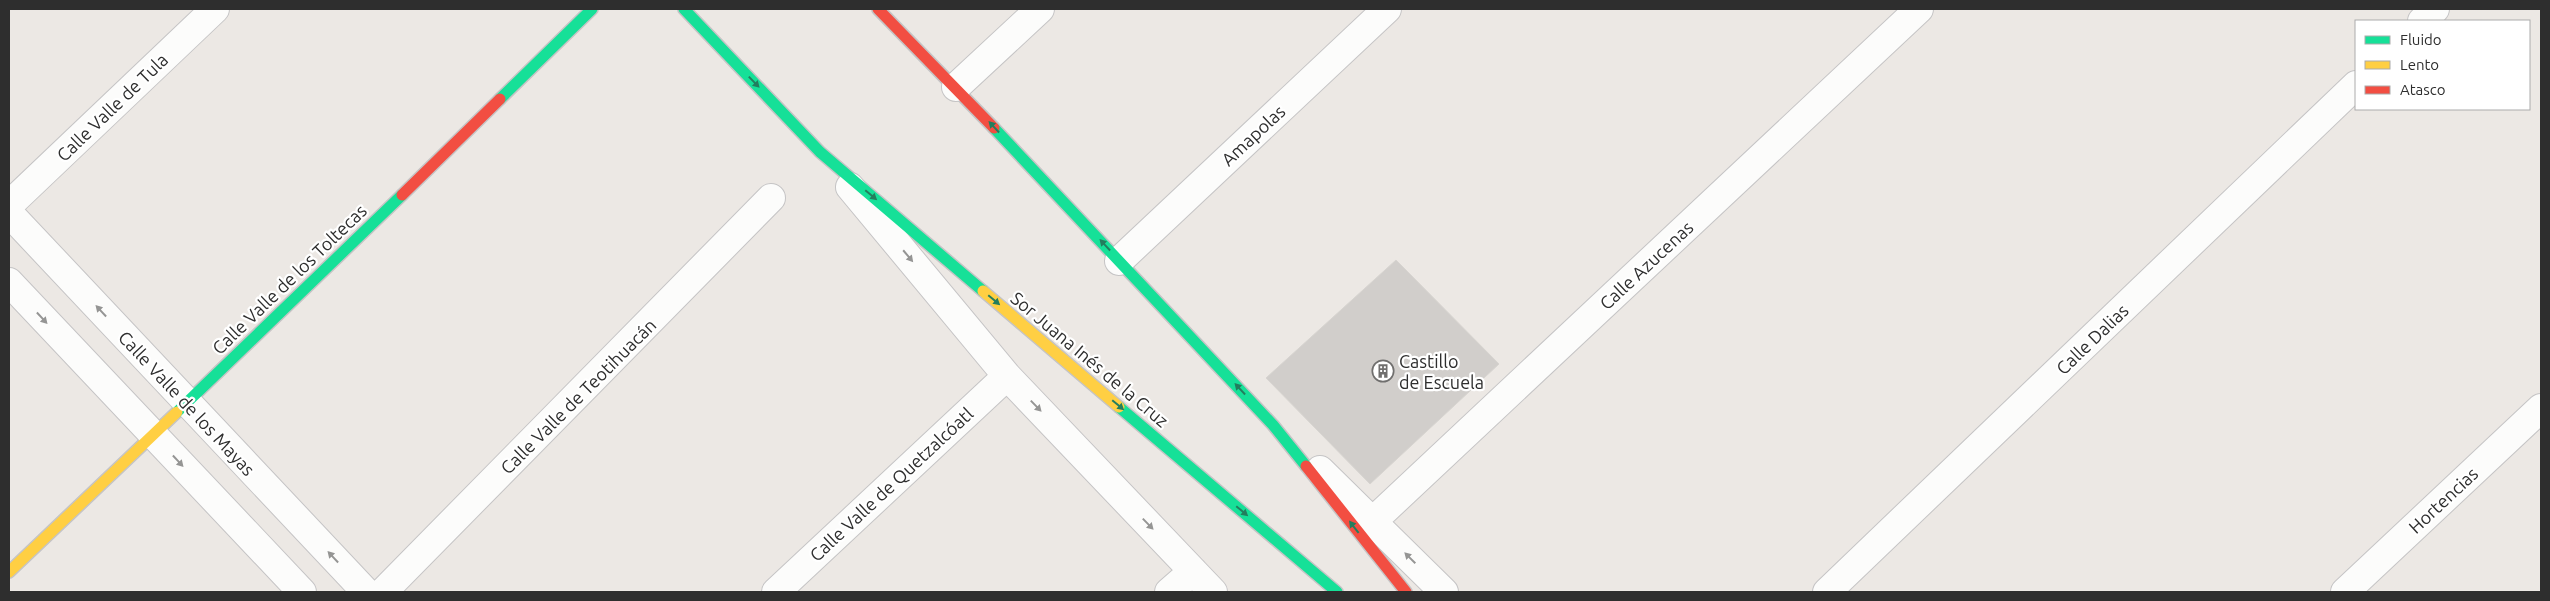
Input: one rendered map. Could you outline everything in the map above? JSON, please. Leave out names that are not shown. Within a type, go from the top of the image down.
[{"type":"street","name":"Calle Valle de Tula","points":[[9,205],[215,9]]},
{"type":"street","name":"Calle Valle de los Toltecas","points":[[9,572],[592,9]]},
{"type":"street","points":[[684,9],[737,64]]},
{"type":"street","points":[[878,9],[956,87],[1273,425],[1444,592]]},
{"type":"street","points":[[956,87],[1040,9]]},
{"type":"street","name":"Amapolas","points":[[1119,260],[1387,9]]},
{"type":"street","name":"Calle Azucenas","points":[[1373,521],[1919,9]]},
{"type":"street","points":[[2423,20],[2436,9]]},
{"type":"street","points":[[715,24],[737,64]]},
{"type":"street","name":"Sor Juana Inés de la Cruz","points":[[737,64],[820,152],[1337,592]]},
{"type":"street","name":"Calle Dalias","points":[[1827,592],[2355,86]]},
{"type":"street","points":[[820,152],[1007,376],[1213,592]]},
{"type":"street","name":"Calle Valle de Teotihuacán","points":[[383,592],[771,198]]},
{"type":"street","name":"Calle Valle de los Mayas","points":[[9,213],[366,592]]},
{"type":"street","points":[[9,282],[302,592]]},
{"type":"street","name":"Calle Valle de Quetzalcóatl","points":[[776,592],[1007,376]]},
{"type":"street","name":"Hortencias","points":[[2345,592],[2541,408]]},
{"type":"street","points":[[1273,425],[1406,592]]},
{"type":"street","points":[[1169,592],[1193,571]]},
{"type":"building","name":"Castillo de Escuela","points":[[1396,260],[1499,364],[1370,484],[1266,378]]},
{"type":"traffic: fast","points":[[500,99],[592,9]]},
{"type":"traffic: fast","points":[[684,9],[820,152],[983,291]]},
{"type":"traffic: fast","points":[[994,128],[1273,425],[1306,466]]},
{"type":"traffic: fast","points":[[177,412],[402,195]]},
{"type":"traffic: fast","points":[[1119,407],[1337,592]]},
{"type":"traffic: slow","points":[[983,291],[1119,407]]},
{"type":"traffic: slow","points":[[9,572],[177,412]]},
{"type":"traffic: jam","points":[[878,9],[994,128]]},
{"type":"traffic: jam","points":[[402,195],[500,99]]},
{"type":"traffic: jam","points":[[1306,466],[1406,592]]},
{"type":"place","name":"Castillo de Escuela","points":[[1383,371]]}]
